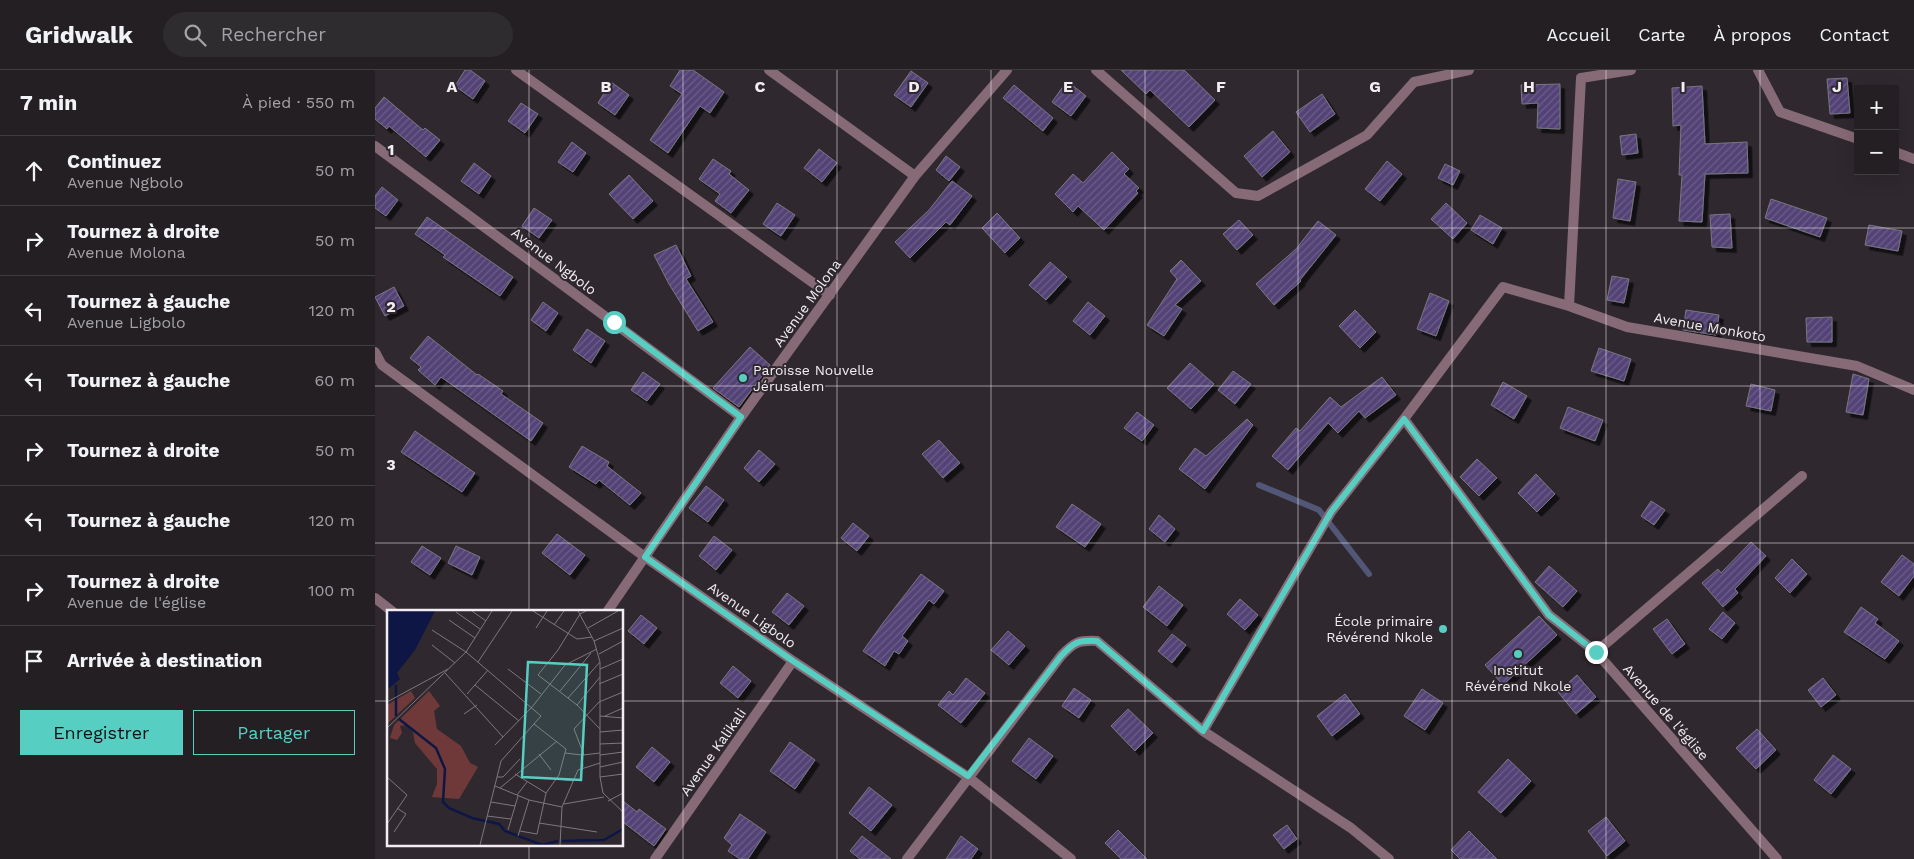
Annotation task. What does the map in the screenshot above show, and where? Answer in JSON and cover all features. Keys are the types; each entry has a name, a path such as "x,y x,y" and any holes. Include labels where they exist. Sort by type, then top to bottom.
{"street":[{"path":"517,70 831,295"},
{"path":"769,70 915,176"},
{"name":"Avenue Molona","path":"608,610 741,417 831,295 915,176 1007,70"},
{"path":"1096,70 1235,192 1258,196 1367,135 1414,82 1469,70"},
{"path":"1569,306 1581,74 1631,70"},
{"path":"1758,70 1780,112 1854,138"},
{"name":"Avenue Ngbolo","path":"375,146 741,417"},
{"path":"1899,153 1914,159"},
{"name":"Avenue Monkoto","path":"1404,419 1503,287 1569,306 1627,327 1857,366 1914,390"},
{"name":"Avenue Ligbolo","path":"375,352 382,365 645,557 793,661 968,776 1071,859"},
{"path":"1914,384 1914,390"},
{"path":"1203,731 1331,512 1404,419"},
{"name":"Avenue de l'église","path":"1404,419 1549,615 1596,652 1777,859"},
{"path":"1596,652 1802,476"},
{"path":"375,598 390,610"},
{"path":"907,859 968,776 1061,656 1072,644 1084,640 1097,641 1203,731 1351,828 1389,859"},
{"name":"Avenue Kalikali","path":"655,859 793,661"}],"building":[{"path":"465,70 470,70 485,81 473,99 455,86"},
{"path":"680,70 693,70 724,92 710,113 700,106 668,153 650,140 682,94 670,86"},
{"path":"1121,70 1184,70 1215,100 1189,127 1150,90 1146,94"},
{"path":"911,71 928,83 911,107 894,95"},
{"path":"1847,78 1850,113 1830,114 1827,79"},
{"path":"1067,81 1086,96 1071,116 1052,102"},
{"path":"611,82 629,95 615,115 598,103"},
{"path":"1560,84 1560,129 1537,128 1538,103 1522,104 1521,85"},
{"path":"1014,85 1053,118 1043,131 1003,98"},
{"path":"1702,86 1705,144 1747,142 1748,173 1705,174 1702,222 1679,221 1682,175 1679,175 1681,125 1673,126 1672,88"},
{"path":"1322,94 1335,114 1310,132 1296,112"},
{"path":"384,97 423,130 425,128 440,140 426,157 389,126 387,129 375,119 375,108"},
{"path":"521,103 538,114 525,133 508,121"},
{"path":"1273,131 1290,152 1262,177 1244,156"},
{"path":"1636,134 1638,153 1622,155 1620,136"},
{"path":"572,142 586,153 573,172 558,162"},
{"path":"819,149 837,163 822,182 804,168"},
{"path":"1112,152 1129,169 1124,174 1139,188 1136,191 1138,193 1104,230 1078,206 1073,212 1055,194 1073,174 1083,183"},
{"path":"946,156 960,167 949,181 936,170"},
{"path":"713,159 731,171 729,174 749,190 731,213 715,201 720,194 699,179"},
{"path":"1387,161 1402,174 1380,201 1365,189"},
{"path":"474,163 491,176 479,194 461,181"},
{"path":"1445,164 1460,171 1453,185 1438,178"},
{"path":"629,175 653,201 633,219 609,194"},
{"path":"1618,179 1636,182 1630,221 1613,218"},
{"path":"952,181 972,196 950,225 946,222 910,258 895,242 929,210"},
{"path":"382,187 398,200 386,216 375,208 375,196"},
{"path":"1771,199 1827,218 1820,237 1765,218"},
{"path":"777,203 795,215 781,236 763,224"},
{"path":"1446,203 1467,223 1453,239 1431,219"},
{"path":"534,208 552,220 539,238 522,226"},
{"path":"997,213 1020,238 1005,253 982,228"},
{"path":"1730,214 1732,248 1712,247 1710,215"},
{"path":"1480,215 1502,228 1493,244 1471,230"},
{"path":"427,217 513,277 500,296 443,257 445,255 415,234"},
{"path":"1239,220 1253,235 1237,250 1223,234"},
{"path":"1318,221 1336,235 1301,281 1274,305 1256,284 1296,249"},
{"path":"1869,225 1902,231 1898,251 1865,245"},
{"path":"676,245 691,276 686,279 713,322 698,331 669,284 654,255"},
{"path":"1181,260 1201,281 1175,305 1182,309 1164,336 1147,325 1177,279 1170,271"},
{"path":"1050,262 1067,277 1046,300 1029,285"},
{"path":"1612,276 1629,279 1624,303 1607,300"},
{"path":"394,287 404,306 385,316 375,297"},
{"path":"1430,293 1449,301 1436,336 1417,329"},
{"path":"543,302 558,313 546,331 531,320"},
{"path":"1088,302 1105,316 1090,335 1073,321"},
{"path":"1355,310 1376,332 1360,348 1339,326"},
{"path":"1686,310 1719,315 1716,335 1683,330"},
{"path":"1832,317 1832,342 1807,342 1806,318"},
{"path":"587,329 605,341 591,363 573,350"},
{"path":"428,336 477,375 503,391 501,394 543,423 531,441 441,377 435,385 418,370 421,367 410,358"},
{"name":"Paroisse Nouvelle Jérusalem","path":"750,347 770,365 739,407 713,388"},
{"path":"1599,348 1631,359 1624,381 1591,371"},
{"path":"1190,363 1214,384 1191,409 1167,388"},
{"path":"1233,371 1251,384 1235,404 1218,390"},
{"path":"643,372 660,384 647,401 631,390"},
{"path":"1853,374 1869,379 1863,415 1846,412"},
{"path":"1382,377 1396,395 1365,418 1359,411 1338,433 1328,423 1288,470 1272,456 1296,428 1300,431 1330,397 1341,407"},
{"path":"1503,382 1527,396 1514,419 1491,405"},
{"path":"1751,384 1775,390 1771,411 1746,406"},
{"path":"1568,407 1603,420 1595,441 1560,428"},
{"path":"1137,412 1154,425 1142,441 1124,428"},
{"path":"1247,419 1253,425 1205,489 1179,469 1195,448 1206,456"},
{"path":"415,431 475,473 462,492 401,452"},
{"path":"939,440 960,463 943,478 922,454"},
{"path":"582,446 609,462 607,466 641,493 630,505 599,480 596,484 569,467"},
{"path":"759,450 775,464 759,482 744,468"},
{"path":"1477,459 1497,478 1479,496 1460,477"},
{"path":"1536,474 1555,494 1537,512 1518,493"},
{"path":"706,486 724,500 708,522 689,508"},
{"path":"1651,501 1665,510 1654,525 1641,516"},
{"path":"1072,504 1101,524 1085,547 1056,527"},
{"path":"1159,515 1175,529 1165,542 1149,529"},
{"path":"853,523 869,536 857,551 841,538"},
{"path":"557,534 585,555 570,575 542,553"},
{"path":"714,536 732,550 716,570 699,556"},
{"path":"1751,542 1766,556 1735,589 1738,593 1723,607 1702,583 1718,569 1721,573"},
{"path":"422,546 441,558 430,575 411,562"},
{"path":"456,546 480,557 472,575 448,563"},
{"path":"1902,555 1914,564 1914,576 1899,596 1881,582"},
{"path":"1792,559 1807,574 1790,593 1775,578"},
{"path":"1549,566 1577,591 1563,607 1535,582"},
{"path":"921,574 944,591 934,604 929,600 902,636 908,641 899,654 894,651 885,666 863,651"},
{"path":"1159,586 1183,605 1167,626 1143,607"},
{"path":"787,593 804,606 789,625 772,612"},
{"path":"1240,599 1258,615 1245,630 1227,614"},
{"path":"1861,607 1878,619 1875,623 1899,641 1885,659 1844,632"},
{"path":"1723,612 1735,623 1722,639 1709,629"},
{"path":"641,615 657,628 644,644 628,631"},
{"path":"1539,616 1557,635 1503,685 1485,665"},
{"path":"1667,619 1685,644 1672,654 1653,629"},
{"path":"1008,631 1025,646 1009,665 991,650"},
{"path":"1172,634 1186,645 1172,663 1158,651"},
{"path":"733,666 751,681 738,698 720,683"},
{"path":"1577,675 1596,697 1576,714 1558,692"},
{"path":"966,678 985,693 961,723 938,705 949,691 953,695"},
{"path":"1823,678 1836,695 1821,707 1808,690"},
{"path":"1074,688 1091,700 1079,718 1062,706"},
{"path":"1422,689 1443,703 1425,730 1404,716"},
{"path":"1345,694 1360,714 1332,736 1317,716"},
{"path":"1128,709 1153,733 1135,751 1111,726"},
{"path":"1757,729 1776,750 1756,769 1736,748"},
{"path":"1029,738 1053,756 1036,779 1012,761"},
{"path":"790,742 815,760 795,789 770,771"},
{"path":"652,747 670,762 654,782 636,767"},
{"path":"1833,755 1851,769 1831,794 1814,780"},
{"path":"1508,759 1531,781 1501,813 1478,792"},
{"path":"869,787 892,805 871,831 849,813"},
{"path":"624,802 637,812 639,809 666,829 654,846 624,823"},
{"path":"740,814 766,832 748,859 740,859 728,851 732,845 724,838"},
{"path":"1606,817 1625,841 1607,856 1588,831"},
{"path":"1287,825 1297,839 1284,849 1273,835"},
{"path":"1118,830 1147,859 1121,859 1105,843"},
{"path":"1469,831 1497,859 1460,859 1451,850"},
{"path":"862,836 891,859 860,859 850,851"},
{"path":"961,836 978,849 971,859 946,859"}],"waterway":[{"path":"1259,485 1319,510 1369,574"}],"place":[{"name":"Paroisse Nouvelle Jérusalem","path":"743,378"},
{"name":"École primaire Révérend Nkole","path":"1443,629"},
{"name":"Institut Révérend Nkole","path":"1518,654"}],"route":[{"path":"614,322 741,417 645,557 793,661 968,776 1061,656 1072,644 1084,640 1097,641 1203,731 1331,512 1404,419 1549,615 1596,652"}]}
